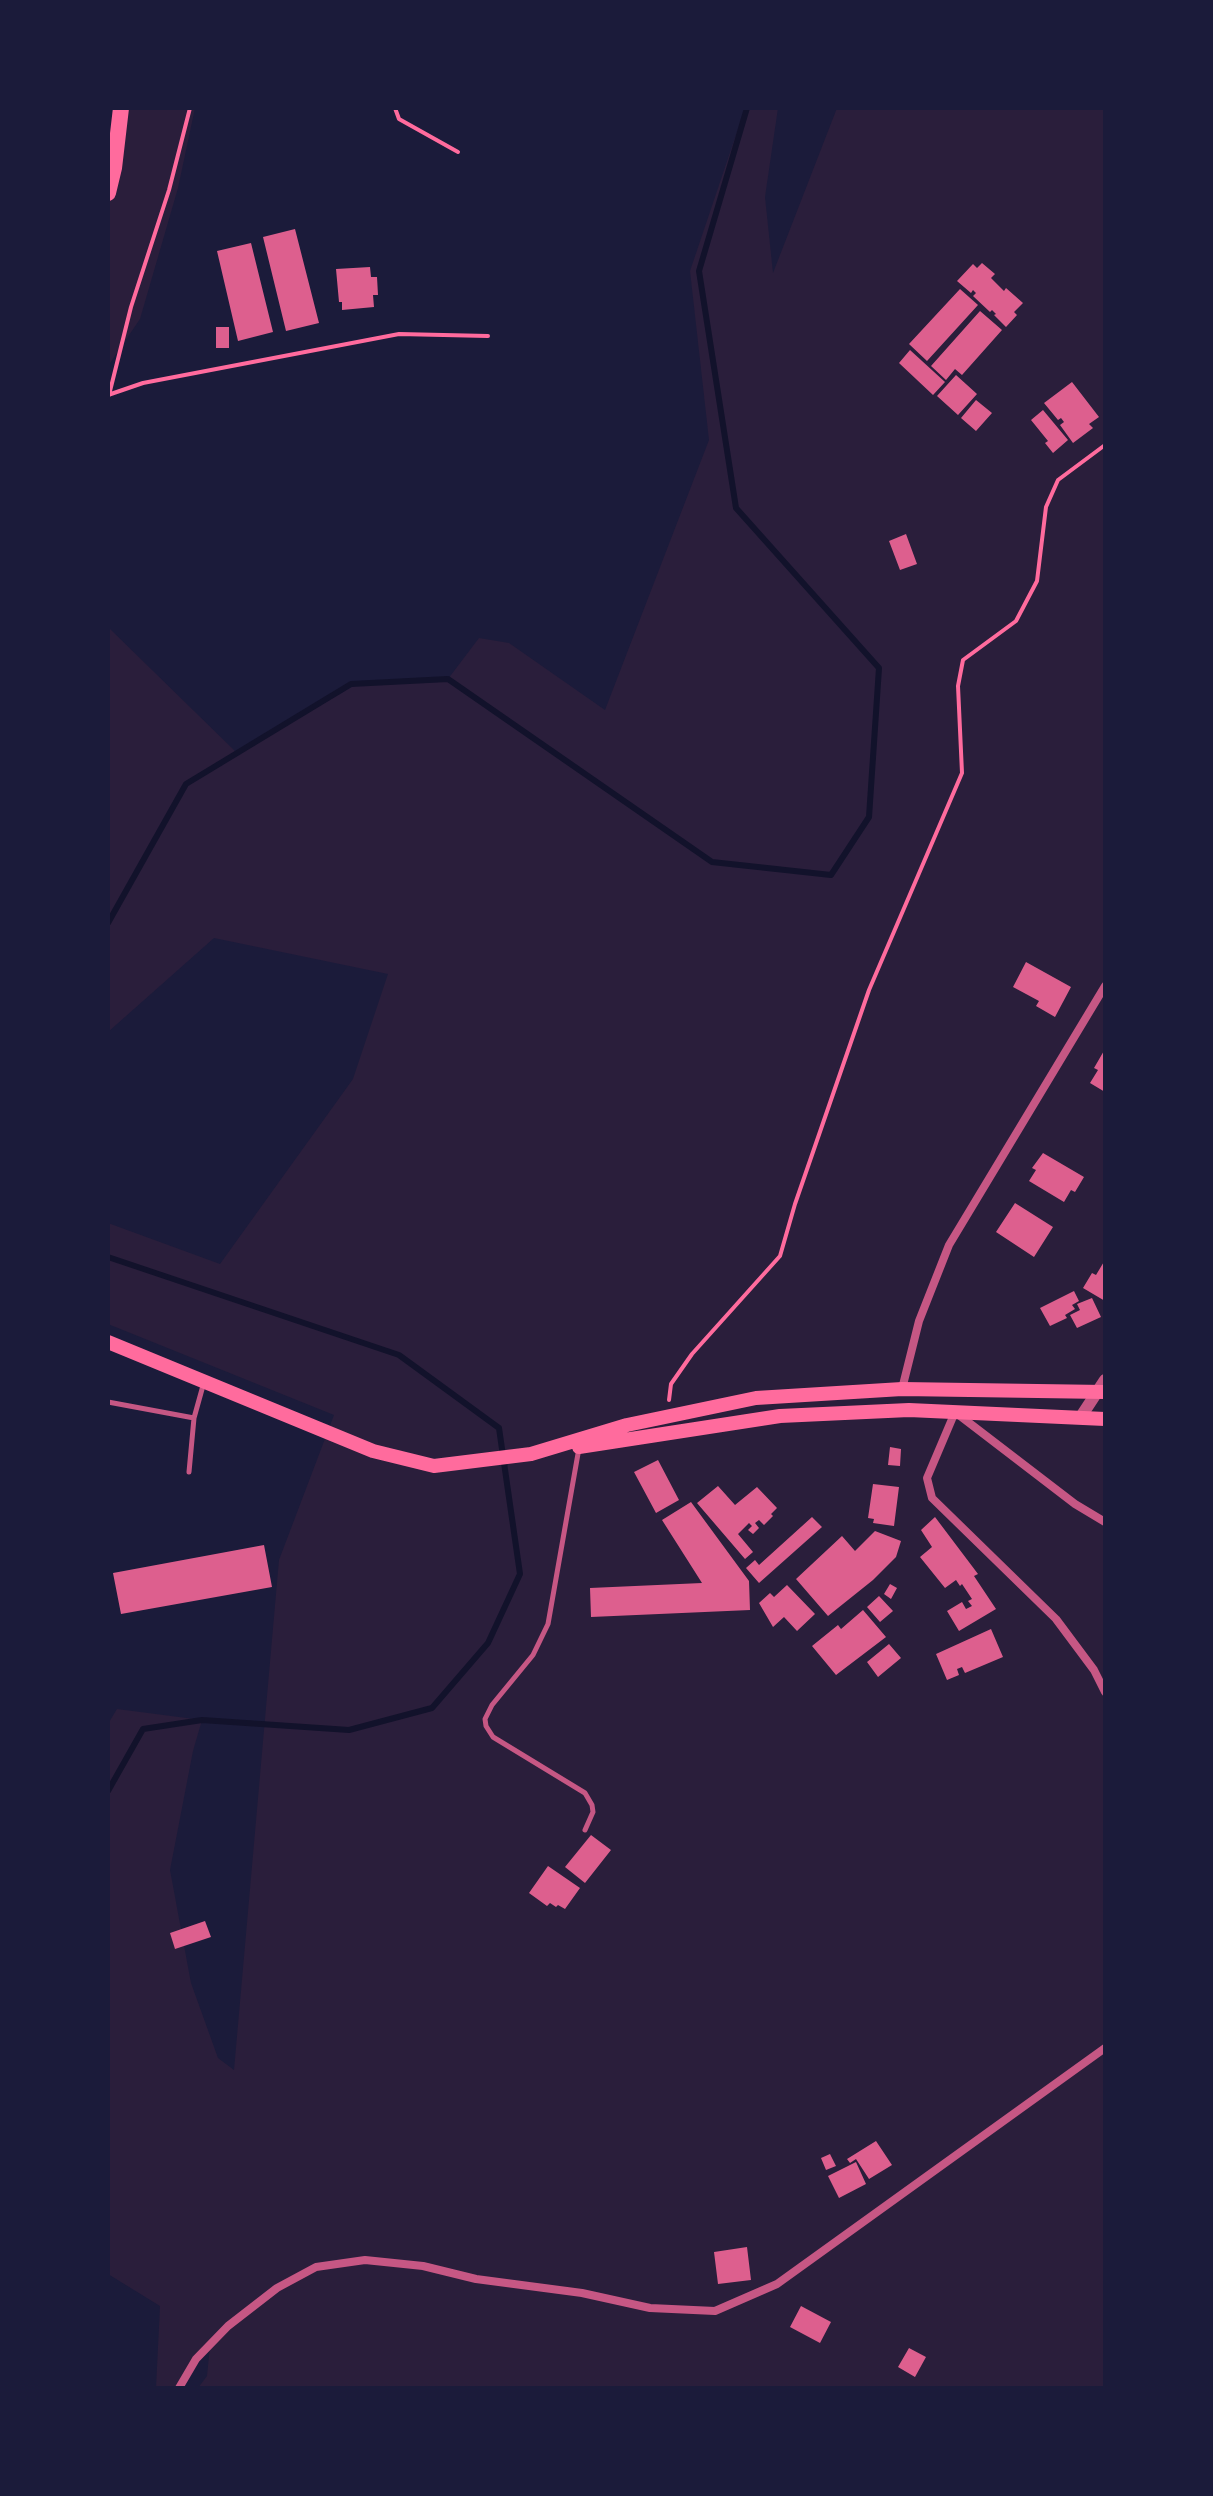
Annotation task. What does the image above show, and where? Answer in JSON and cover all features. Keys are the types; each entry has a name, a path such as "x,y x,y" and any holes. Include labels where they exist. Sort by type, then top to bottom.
{"main road":[{"path":"108,193 121,108"},
{"path":"108,1342 373,1451 434,1466 780,1416 909,1410 1105,1419"},
{"path":"531,1454 627,1425 756,1398 902,1389 1102,1388"}],"street":[{"path":"902,1389 919,1321 949,1245 1105,986"},
{"path":"1080,1418 1102,1388"},
{"path":"1105,1522 1075,1504 955,1412 927,1478 932,1498 1056,1619 1094,1670 1105,1692"},
{"path":"179,2388 196,2359 228,2326 277,2288 316,2267 328,2265 365,2260 423,2266 476,2279 582,2293 650,2308 715,2311 777,2284 1105,2048"}],"lane":[{"path":"189,1472 194,1418 205,1382"},
{"path":"108,1402 194,1418"},
{"path":"580,1447 548,1624 533,1655 492,1705 485,1719 493,1737 585,1793 593,1812 585,1830"}],"path":[{"path":"109,395 131,307 169,190 190,108"},
{"path":"395,108 399,119 458,152"},
{"path":"109,395 143,383 399,334 488,336"},
{"path":"668,1416 671,1384 732,1307 780,1256 869,990 962,773 958,686 963,660 1016,621 1037,581 1046,507 1058,480 1105,445"}],"shaded area":[{"path":"121,108 195,108 178,188 140,319 108,366 108,193"},
{"path":"745,108 778,108 765,197 773,273 837,108 1105,108 1105,2388 198,2388 207,2376 210,2346 179,2388 156,2388 160,2306 108,2274 108,1724 117,1709 202,1720 170,1870 191,1983 218,2058 234,2070 279,1560 334,1415 108,1324 108,1223 220,1264 353,1079 388,974 214,938 108,1032 108,629 237,753 357,684 448,679 479,638 509,643 605,710 709,440 690,271"}],"building":[{"path":"295,229 319,323 286,331 263,237"},
{"path":"251,243 273,332 238,341 217,251"},
{"path":"982,263 995,274 991,278 1004,291 1006,288 1023,303 1006,327 992,310 990,312 973,296 976,293 973,290 971,293 957,281 973,264 977,268"},
{"path":"370,267 371,277 377,277 378,295 373,295 374,307 342,310 336,269"},
{"path":"960,289 978,305 927,361 909,344"},
{"path":"980,311 1002,330 962,375 955,369 946,380 931,366"},
{"path":"216,327 229,327 229,348 216,348"},
{"path":"910,350 945,382 933,395 899,363"},
{"path":"956,375 977,394 958,415 937,396"},
{"path":"1072,382 1099,417 1089,424 1093,428 1073,443 1060,425 1064,422 1061,418 1058,420 1044,403"},
{"path":"976,400 992,413 976,431 961,418"},
{"path":"1043,410 1068,440 1053,453 1045,443 1048,441 1031,420"},
{"path":"906,534 917,564 900,570 889,541"},
{"path":"1026,962 1071,987 1055,1017 1036,1006 1039,1001 1013,987"},
{"path":"1105,1049 1105,1092 1090,1083"},
{"path":"1043,1153 1084,1177 1064,1202 1029,1181 1036,1170 1032,1168"},
{"path":"1015,1203 1053,1227 1034,1257 996,1232"},
{"path":"1105,1260 1105,1301 1083,1288"},
{"path":"1074,1291 1079,1301 1072,1305 1075,1309 1065,1315 1067,1318 1050,1326 1040,1308"},
{"path":"1092,1298 1101,1317 1077,1328 1070,1315 1080,1310 1077,1304"},
{"path":"890,1447 901,1449 900,1466 888,1465"},
{"path":"658,1460 679,1500 656,1513 634,1472"},
{"path":"873,1484 899,1487 894,1526 873,1523 874,1519 868,1518"},
{"path":"718,1486 735,1505 757,1487 777,1508 764,1525 759,1520 755,1523 759,1528 753,1534 748,1530 752,1526 749,1523 738,1534 753,1552 745,1559 697,1503"},
{"path":"691,1502 749,1581 750,1610 591,1617 590,1588 702,1583 662,1520"},
{"path":"812,1517 822,1527 759,1583 746,1568 755,1560 759,1565"},
{"path":"935,1517 978,1574 974,1576 996,1609 959,1631 947,1611 962,1602 966,1609 972,1606 968,1601 972,1599 956,1580 945,1588 920,1557 932,1547 921,1530"},
{"path":"875,1531 901,1541 896,1557 828,1616 796,1579 842,1536 855,1551"},
{"path":"264,1545 272,1587 121,1614 113,1573"},
{"path":"890,1584 897,1588 891,1599 884,1594"},
{"path":"787,1585 815,1614 797,1631 784,1617 773,1627 759,1603 770,1593 774,1597"},
{"path":"879,1596 893,1611 880,1622 867,1607"},
{"path":"863,1610 886,1637 836,1675 812,1646 838,1625 841,1629"},
{"path":"991,1629 1003,1657 965,1673 962,1667 957,1669 959,1675 947,1680 936,1654"},
{"path":"889,1644 901,1658 878,1677 867,1662"},
{"path":"591,1835 611,1850 585,1883 565,1867"},
{"path":"548,1866 580,1888 565,1909 550,1903 547,1906 529,1893"},
{"path":"205,1921 211,1937 175,1949 170,1933"},
{"path":"876,2141 892,2165 869,2179 856,2159 850,2163 847,2159"},
{"path":"830,2154 836,2166 826,2170 821,2158"},
{"path":"856,2162 866,2184 839,2198 828,2176"},
{"path":"747,2247 751,2280 718,2284 714,2252"},
{"path":"801,2306 831,2322 820,2343 790,2327"},
{"path":"909,2348 926,2357 915,2377 898,2367"}],"waterway":[{"path":"108,923 186,784 351,684 448,679 712,862 831,875 869,817 879,668 736,508 699,271 747,108"},
{"path":"108,1257 399,1355 499,1428 520,1574 488,1643 432,1708 349,1730 202,1720 143,1729 108,1791"}]}
